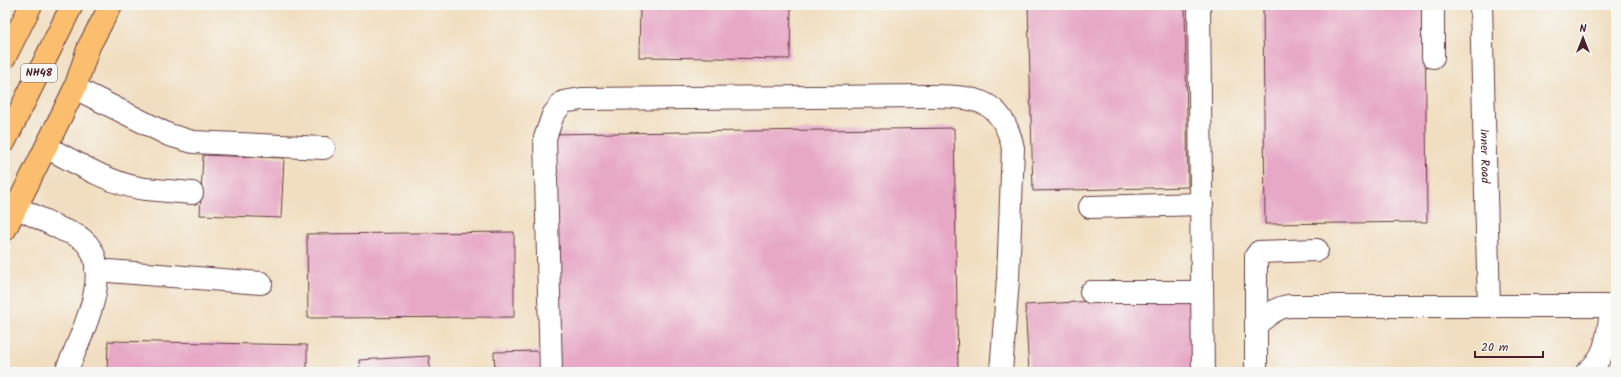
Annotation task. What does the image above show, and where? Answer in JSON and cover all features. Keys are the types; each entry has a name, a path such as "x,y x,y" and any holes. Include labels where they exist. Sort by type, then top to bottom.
{"main road":[{"name":"NH48","path":"5,57 31,5"},
{"name":"NH48","path":"5,142 72,5"},
{"path":"5,230 75,88 89,46 111,5"}],"lane":[{"path":"1200,5 1203,372"},
{"path":"1433,5 1433,57"},
{"name":"Inner Road","path":"1481,5 1489,306"},
{"path":"75,88 156,130 193,142 324,148"},
{"path":"551,372 545,138 553,115 563,102 581,99 961,96 977,99 990,105 1004,120 1013,148 1008,279 1001,372"},
{"path":"46,147 98,173 129,186 192,193"},
{"path":"1090,207 1202,204"},
{"path":"16,207 81,238 92,248 96,260 96,284 91,309 66,372"},
{"path":"1256,372 1256,256 1259,252 1317,250"},
{"path":"96,270 261,283"},
{"path":"1091,292 1202,292"},
{"path":"1256,325 1282,307 1614,306 1604,352 1597,364 1587,372"}],"building":[{"path":"640,5 791,5 790,59 639,57"},
{"path":"1028,5 1185,5 1188,187 1033,191"},
{"path":"1263,5 1425,5 1427,222 1265,224"},
{"path":"954,128 958,372 552,372 549,134"},
{"path":"203,155 284,158 281,218 200,215"},
{"path":"514,232 514,317 308,318 307,234"},
{"path":"1196,295 1200,372 1029,372 1025,305"},
{"path":"108,341 307,345 307,372 107,372"},
{"path":"540,351 541,372 495,372 494,352"},
{"path":"429,356 430,372 360,372 359,360"}]}
